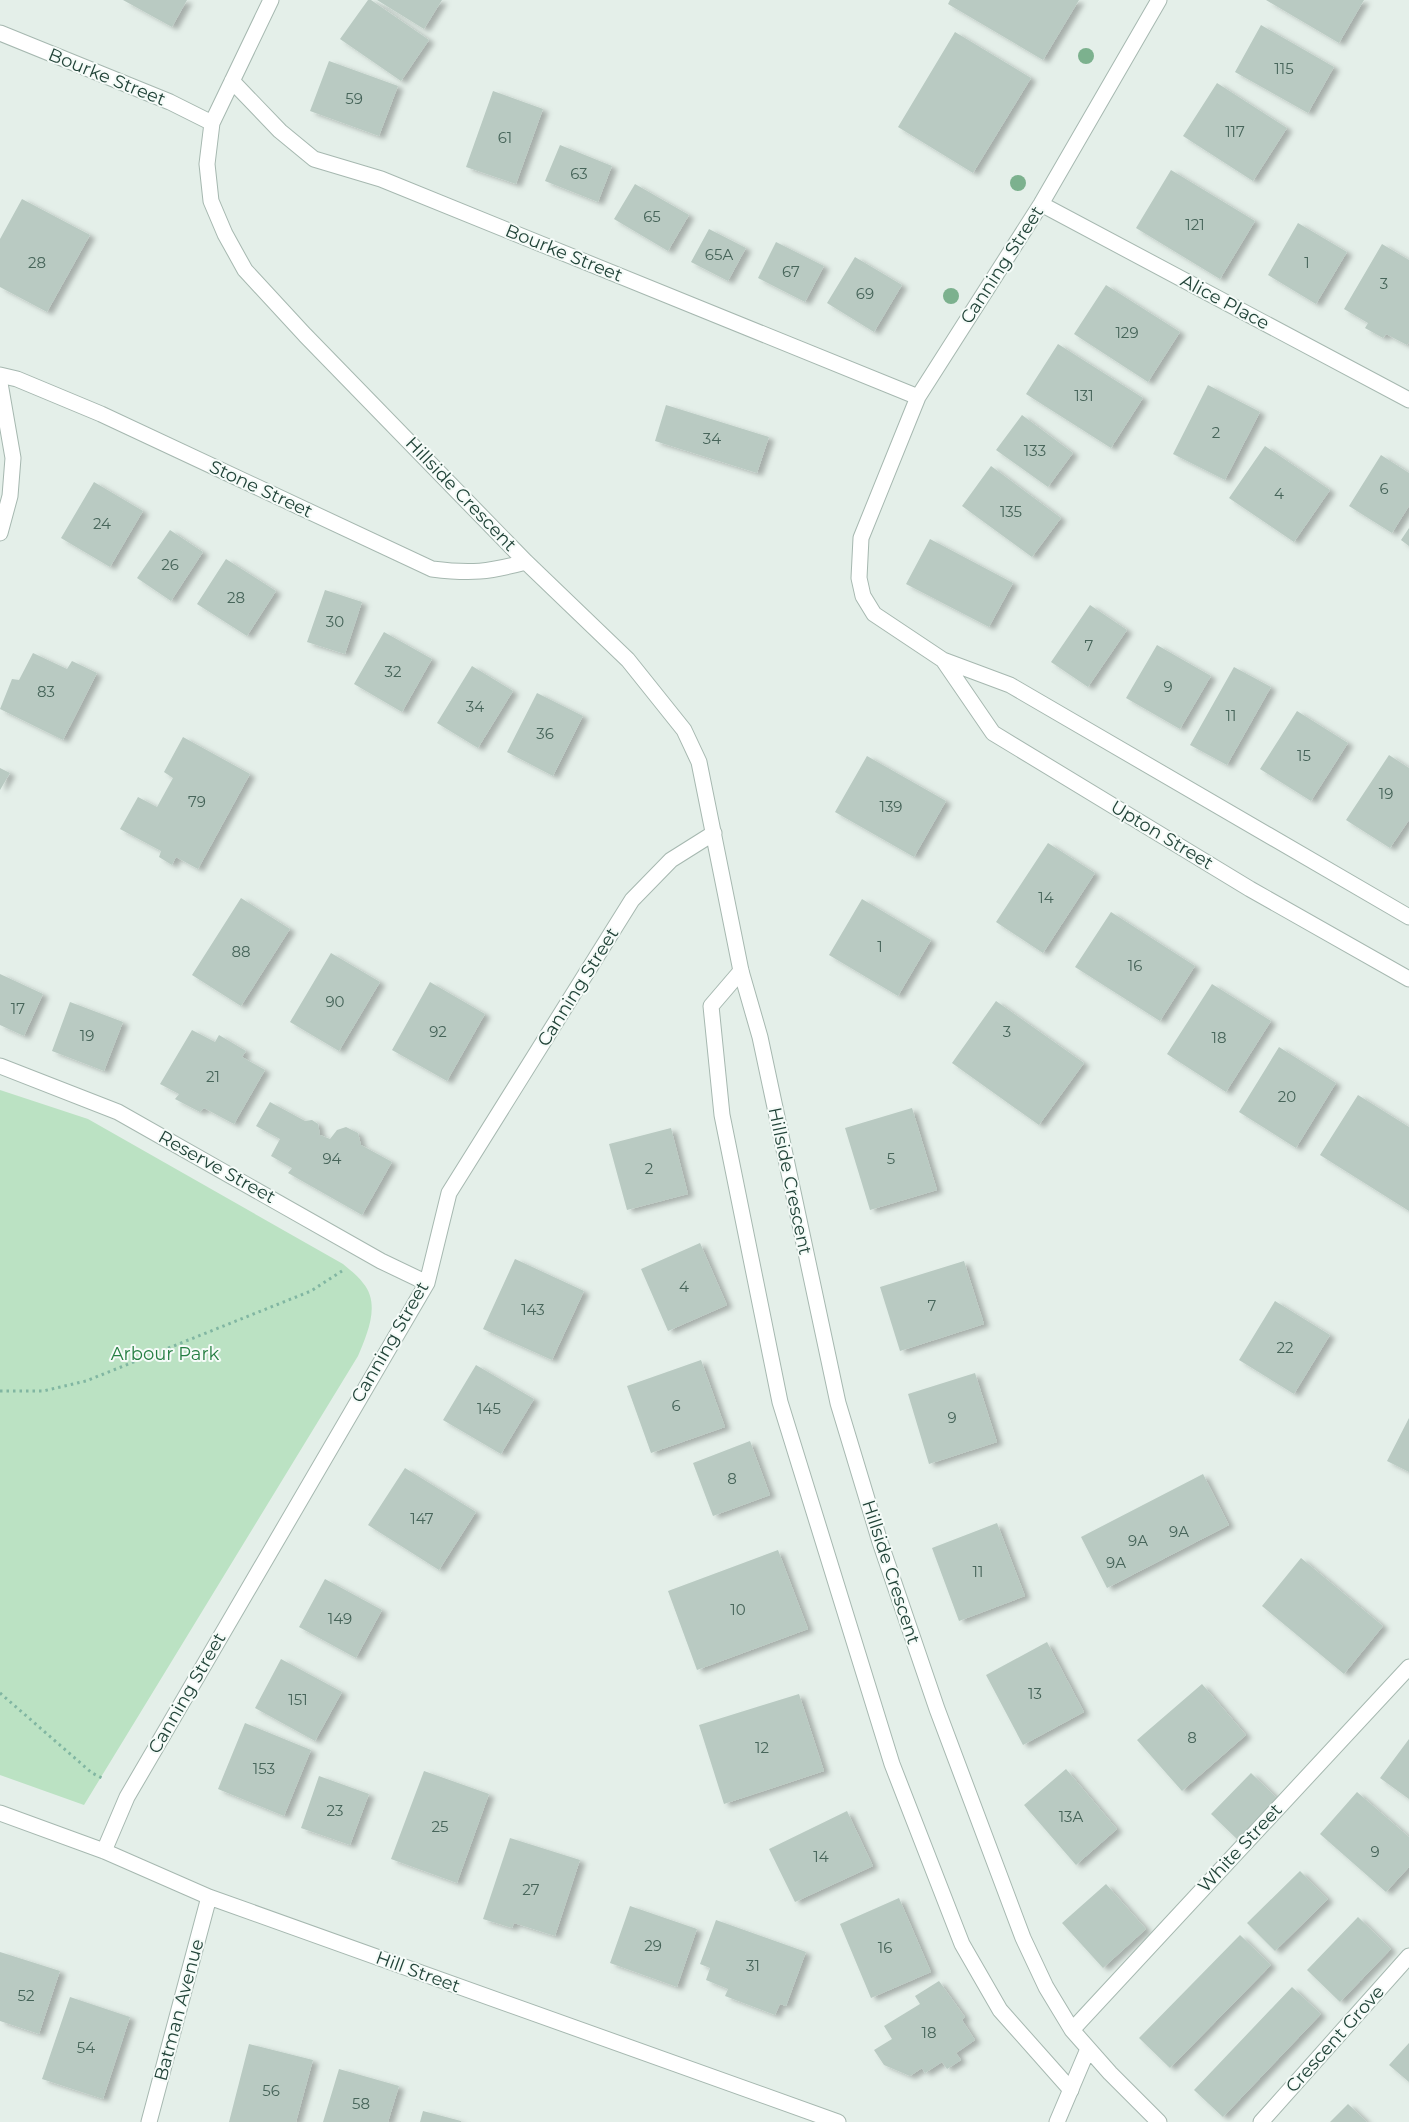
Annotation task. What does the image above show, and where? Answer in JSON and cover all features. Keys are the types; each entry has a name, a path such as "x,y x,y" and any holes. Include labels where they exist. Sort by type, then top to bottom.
{"street":[{"name":"Hillside Crescent","path":"271,0 212,123 207,164 212,201 225,234 245,270 305,335 526,562 628,660 684,730 699,762 742,971 760,1037 838,1403 880,1542 937,1709 1022,1938 1046,1987 1072,2030 1159,2122"},
{"name":"Canning Street","path":"861,538 918,397 1041,204 1159,0"},
{"name":"Bourke Street","path":"0,33 170,102 212,123"},
{"name":"Bourke Street","path":"232,81 280,131 314,159 382,179 918,397"},
{"name":"Alice Place","path":"1041,204 1409,400"},
{"name":"Stone Street","path":"0,375 17,379 101,414 432,569 461,573 490,572 526,562"},
{"path":"0,533 10,496 13,458 1,393"},
{"name":"Upton Street","path":"861,538 859,578 863,596 874,614 943,660 1010,685 1409,917"},
{"name":"Upton Street","path":"943,660 993,734 1250,889 1409,979"},
{"name":"Canning Street","path":"104,1851 127,1797 426,1282 449,1193 632,900 671,860 714,833"},
{"path":"742,971 711,1006 722,1115 780,1402 892,1764 962,1944 1000,2010 1071,2090"},
{"name":"Reserve Street","path":"0,1066 118,1112 381,1260 426,1282"},
{"name":"White Street","path":"1072,2030 1409,1667"},
{"name":"Hill Street","path":"0,1813 104,1851 209,1897 838,2122"},
{"name":"Batman Avenue","path":"148,2122 209,1897"},
{"name":"Crescent Grove","path":"1261,2122 1409,1956"},
{"path":"1058,2122 1088,2049"}],"path":[{"path":"0,1392 43,1391 86,1381 311,1291 344,1270"},
{"path":"0,1693 92,1773 102,1778"}],"green space":[{"name":"Arbour Park","path":"0,1090 88,1119 343,1264 363,1283 371,1300 371,1319 358,1356 84,1805 0,1775"}],"building":[{"path":"123,0 187,0 172,27"},
{"path":"368,0 371,0 429,40 401,81 340,39"},
{"path":"377,0 442,0 424,29"},
{"path":"950,0 1079,0 1043,60 948,4"},
{"path":"1266,0 1364,0 1339,43"},
{"path":"1261,25 1334,67 1308,113 1235,72"},
{"path":"955,32 1031,78 973,173 898,127"},
{"path":"329,61 398,86 379,136 310,111"},
{"path":"1217,83 1287,128 1253,181 1183,136"},
{"path":"493,91 543,109 516,184 466,167"},
{"path":"560,145 612,166 598,202 545,181"},
{"path":"1171,170 1255,221 1220,279 1136,228"},
{"path":"635,184 689,215 668,251 614,219"},
{"path":"22,199 90,235 47,312 0,287 0,239"},
{"path":"1298,223 1347,252 1316,304 1268,275"},
{"path":"709,229 746,248 728,281 691,262"},
{"path":"776,242 824,266 805,302 758,278"},
{"path":"1382,244 1409,260 1409,342 1407,345 1386,334 1383,338 1365,328 1368,323 1344,309"},
{"path":"855,257 902,285 874,332 827,303"},
{"path":"1106,285 1180,332 1148,382 1074,334"},
{"path":"1058,344 1143,398 1111,448 1026,394"},
{"path":"1208,385 1260,412 1225,480 1173,454"},
{"path":"666,405 769,437 757,473 655,441"},
{"path":"1022,415 1073,453 1048,487 996,450"},
{"path":"1265,446 1330,490 1294,542 1229,498"},
{"path":"1381,455 1409,473 1409,506 1392,533 1349,506"},
{"path":"991,466 1061,518 1032,557 962,506"},
{"path":"94,482 143,511 110,567 61,538"},
{"path":"1409,528 1409,546 1401,540"},
{"path":"170,530 203,552 171,601 137,578"},
{"path":"930,539 1013,583 989,627 906,584"},
{"path":"226,559 276,591 247,636 197,604"},
{"path":"325,590 362,602 345,654 307,642"},
{"path":"1090,605 1127,630 1088,687 1051,662"},
{"path":"384,632 432,659 402,712 354,684"},
{"path":"1157,645 1211,676 1180,729 1126,698"},
{"path":"33,653 67,669 72,661 97,673 63,740 0,709 12,679 19,680"},
{"path":"472,666 513,691 478,748 437,723"},
{"path":"1234,667 1271,687 1227,765 1190,745"},
{"path":"537,693 583,716 553,776 507,752"},
{"path":"1297,711 1348,743 1311,801 1260,769"},
{"path":"183,737 250,774 198,869 176,857 172,865 159,857 161,851 120,829 138,797 157,807 173,778 164,772"},
{"path":"1389,755 1409,768 1409,820 1390,848 1346,820"},
{"path":"867,756 946,801 914,857 835,812"},
{"path":"0,768 10,773 0,790"},
{"path":"1048,843 1095,873 1043,953 996,922"},
{"path":"241,898 290,929 241,1006 192,975"},
{"path":"862,899 931,940 898,996 829,955"},
{"path":"1111,912 1195,966 1160,1021 1075,967"},
{"path":"331,953 380,982 339,1051 290,1022"},
{"path":"0,974 43,994 24,1036 0,1025"},
{"path":"430,982 485,1014 447,1081 392,1050"},
{"path":"1212,984 1271,1021 1226,1092 1167,1054"},
{"path":"996,1001 1084,1063 1039,1125 952,1063"},
{"path":"70,1002 123,1022 104,1071 52,1051"},
{"path":"192,1030 215,1042 219,1035 246,1051 242,1057 265,1070 234,1124 204,1108 200,1112 175,1099 179,1094 160,1084"},
{"path":"1279,1047 1336,1083 1296,1148 1239,1112"},
{"path":"1358,1095 1409,1127 1409,1211 1320,1155"},
{"path":"270,1102 305,1121 312,1120 318,1124 320,1135 330,1139 337,1130 346,1127 358,1133 361,1145 392,1162 362,1215 288,1173 292,1168 271,1156 280,1139 256,1126"},
{"path":"912,1108 937,1190 870,1210 845,1128"},
{"path":"671,1128 688,1194 627,1210 609,1144"},
{"path":"700,1243 727,1305 668,1331 641,1269"},
{"path":"515,1259 584,1291 552,1360 483,1329"},
{"path":"964,1261 984,1324 900,1351 880,1287"},
{"path":"1275,1301 1330,1335 1294,1394 1239,1360"},
{"path":"701,1360 725,1427 651,1453 627,1386"},
{"path":"476,1365 534,1399 501,1454 443,1420"},
{"path":"975,1373 997,1442 929,1464 908,1394"},
{"path":"1409,1418 1409,1472 1387,1461"},
{"path":"750,1441 770,1495 713,1516 693,1463"},
{"path":"405,1468 476,1512 439,1570 368,1525"},
{"path":"1203,1474 1229,1525 1107,1588 1081,1537"},
{"path":"997,1523 1025,1596 959,1621 932,1548"},
{"path":"778,1550 808,1629 697,1670 668,1591"},
{"path":"1301,1558 1383,1626 1344,1674 1262,1606"},
{"path":"325,1579 382,1610 356,1658 299,1627"},
{"path":"1047,1642 1084,1712 1023,1745 986,1675"},
{"path":"281,1659 342,1692 315,1741 255,1708"},
{"path":"1202,1684 1246,1735 1182,1791 1137,1740"},
{"path":"799,1694 824,1771 724,1804 699,1725"},
{"path":"245,1723 311,1750 284,1816 218,1789"},
{"path":"1409,1739 1409,1799 1380,1778"},
{"path":"1066,1769 1117,1829 1076,1865 1024,1805"},
{"path":"424,1771 489,1794 457,1883 391,1859"},
{"path":"1251,1773 1279,1800 1239,1841 1211,1814"},
{"path":"319,1776 369,1794 350,1845 301,1828"},
{"path":"1357,1792 1409,1837 1409,1867 1386,1892 1320,1834"},
{"path":"847,1811 873,1866 795,1902 769,1849"},
{"path":"510,1838 580,1860 555,1936 514,1923 512,1928 483,1919"},
{"path":"1300,1871 1328,1899 1275,1951 1247,1923"},
{"path":"1106,1884 1146,1929 1103,1968 1062,1923"},
{"path":"899,1898 931,1972 871,1998 840,1924"},
{"path":"630,1906 697,1929 677,1987 610,1963"},
{"path":"1358,1917 1391,1949 1340,2002 1307,1970"},
{"path":"716,1920 806,1952 786,2006 780,2004 775,2015 725,1996 728,1989 706,1980 710,1968 700,1964"},
{"path":"1240,1935 1271,1965 1170,2068 1139,2038"},
{"path":"0,1952 60,1971 39,2034 0,2021"},
{"path":"939,1981 965,2017 962,2020 975,2040 956,2053 961,2060 947,2069 942,2062 925,2073 922,2068 910,2076 884,2065 874,2050 892,2039 884,2026 920,2004 915,1996"},
{"path":"1292,1987 1321,2014 1223,2117 1194,2090"},
{"path":"70,1997 130,2017 103,2099 42,2079"},
{"path":"1409,2043 1409,2082 1389,2065"},
{"path":"249,2044 313,2060 296,2122 229,2122"},
{"path":"339,2069 399,2086 388,2122 323,2122"},
{"path":"1348,2104 1367,2122 1330,2122"},
{"path":"423,2111 461,2121 461,2122 420,2122"}]}
